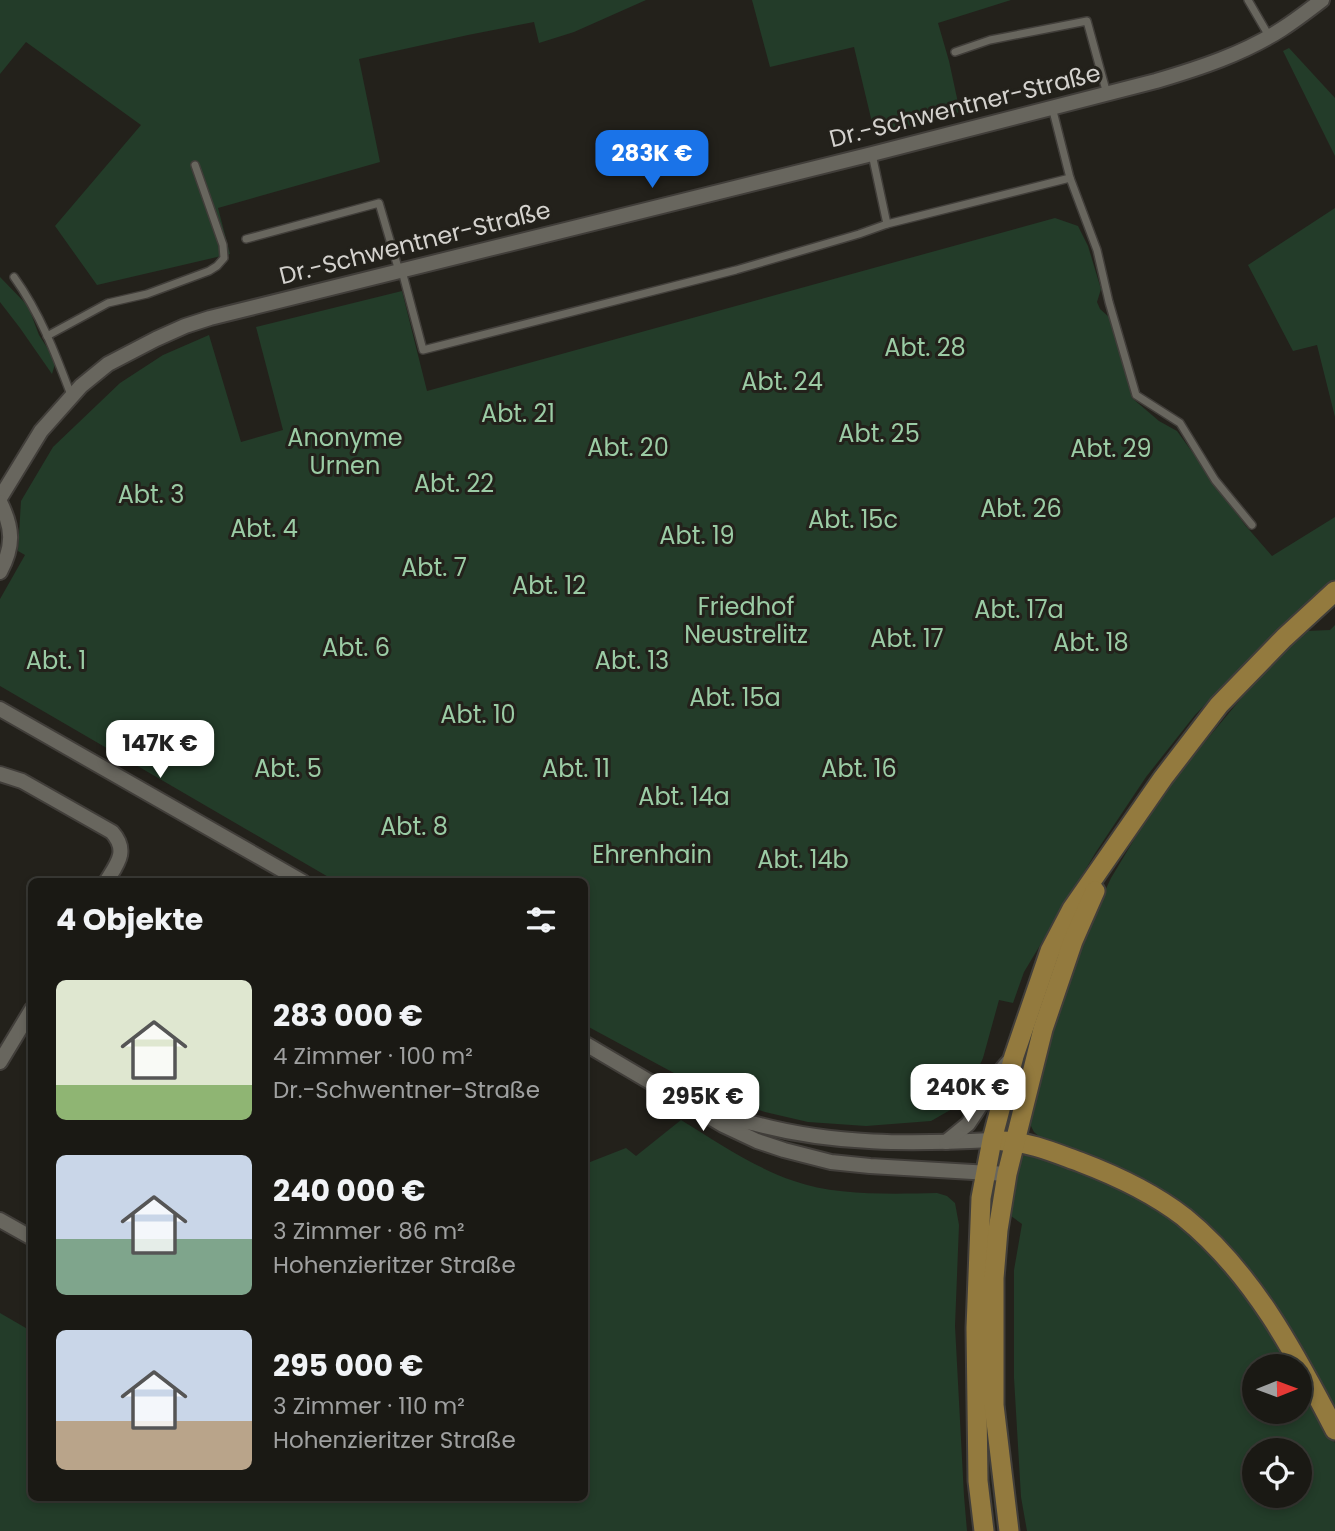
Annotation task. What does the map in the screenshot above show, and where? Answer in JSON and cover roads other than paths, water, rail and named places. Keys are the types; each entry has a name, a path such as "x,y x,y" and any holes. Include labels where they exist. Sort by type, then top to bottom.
{"main road":[{"path":"984,1531 978,1481 976,1328 980,1220 985,1172 1014,1056 1050,951 1072,909 1163,778 1219,705 1284,638 1335,591"},
{"path":"1009,1531 995,1405 994,1278 998,1230 1007,1174 1043,1029 1073,941 1111,855"},
{"path":"992,1140 1034,1145 1117,1177 1182,1216 1214,1244 1246,1280 1285,1339 1335,1430"},
{"path":"977,1385 1001,1531"}],"street":[{"name":"Dr.-Schwentner-Straße","path":"0,572 10,548 11,536 0,500 33,443 71,396 108,364 185,326 872,154 1196,69 1225,58 1282,29 1322,0"},
{"path":"0,709 296,878"},
{"path":"0,774 22,781 116,835 121,845 121,855 108,878"},
{"path":"0,1062 28,1016"},
{"path":"588,1045 719,1115 771,1128 823,1138 892,1143 992,1140"},
{"path":"946,1142 968,1124 996,1076 1014,1056"},
{"path":"642,1075 723,1125 784,1150 831,1162 1007,1174"},
{"path":"0,1220 28,1236"}],"lane":[{"path":"1248,0 1269,36"},
{"path":"954,52 990,40 1087,21 1107,94"},
{"path":"1052,107 1070,178 1097,250 1136,395 1180,423 1215,480 1252,525"},
{"path":"872,154 887,224"},
{"path":"47,336 108,303 147,294 197,276 217,266 224,258 223,245 195,165"},
{"path":"246,239 379,204 423,351 736,270 887,224 1070,178"},
{"path":"14,277 27,295 47,336 71,396"}],"park label":[{"name":"Abt. 28","path":"925,348"},
{"name":"Abt. 24","path":"782,382"},
{"name":"Abt. 21","path":"518,414"},
{"name":"Abt. 25","path":"879,434"},
{"name":"Abt. 20","path":"628,448"},
{"name":"Abt. 29","path":"1111,449"},
{"name":"Anonyme Urnen","path":"345,452"},
{"name":"Abt. 22","path":"454,484"},
{"name":"Abt. 3","path":"151,495"},
{"name":"Abt. 26","path":"1021,509"},
{"name":"Abt. 15c","path":"853,520"},
{"name":"Abt. 4","path":"264,529"},
{"name":"Abt. 19","path":"697,536"},
{"name":"Abt. 7","path":"434,568"},
{"name":"Abt. 12","path":"549,586"},
{"name":"Abt. 17a","path":"1019,610"},
{"name":"Friedhof Neustrelitz","path":"746,621"},
{"name":"Abt. 17","path":"907,639"},
{"name":"Abt. 18","path":"1091,643"},
{"name":"Abt. 6","path":"356,648"},
{"name":"Abt. 1","path":"56,661"},
{"name":"Abt. 13","path":"632,661"},
{"name":"Abt. 15a","path":"735,698"},
{"name":"Abt. 10","path":"478,715"},
{"name":"Abt. 5","path":"288,769"},
{"name":"Abt. 11","path":"576,769"},
{"name":"Abt. 16","path":"859,769"},
{"name":"Abt. 14a","path":"684,797"},
{"name":"Abt. 8","path":"414,827"},
{"name":"Ehrenhain","path":"652,855"},
{"name":"Abt. 14b","path":"803,860"}]}
